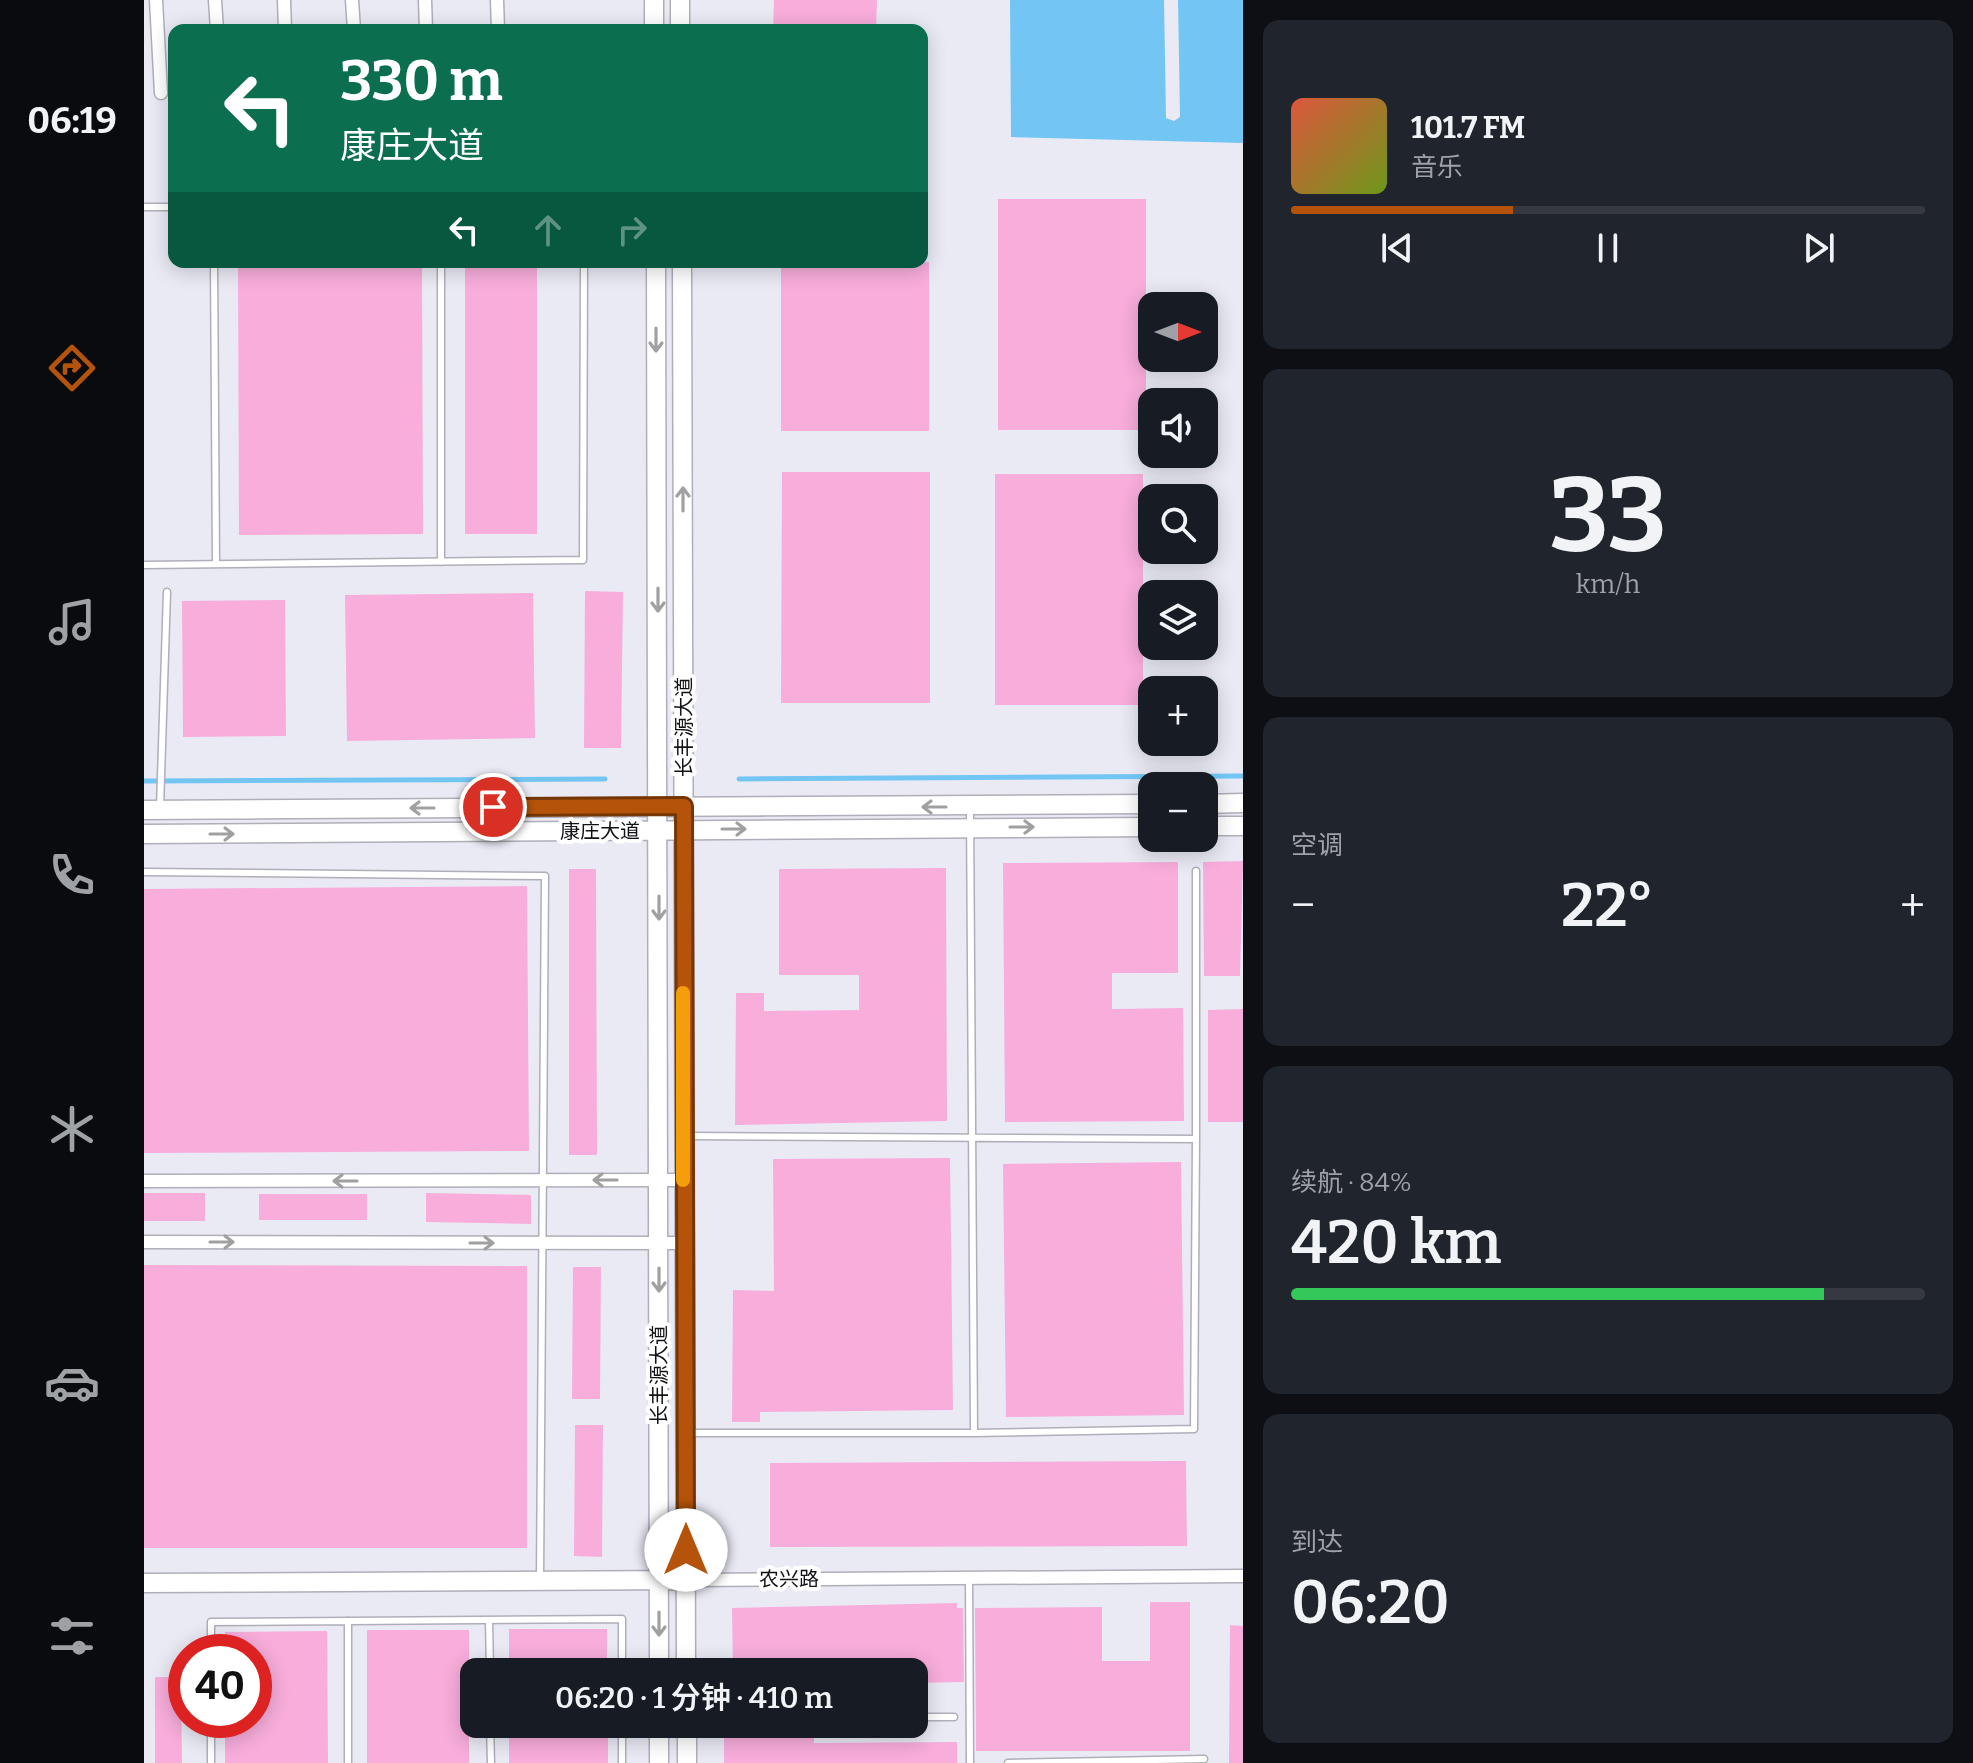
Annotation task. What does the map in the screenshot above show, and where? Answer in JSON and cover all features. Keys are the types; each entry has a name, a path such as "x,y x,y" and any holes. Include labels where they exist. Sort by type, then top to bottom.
{"main road":[{"path":"654,0 654,24"},
{"path":"680,0 680,24"},
{"name":"长丰源大道","path":"656,268 659,1658"},
{"name":"长丰源大道","path":"682,268 686,1658"},
{"path":"1218,804 1243,803"},
{"name":"康庄大道","path":"152,810 1138,804"},
{"path":"1218,826 1243,826"},
{"name":"康庄大道","path":"144,834 1138,827"},
{"name":"农兴路","path":"144,1583 686,1580"},
{"path":"659,1738 659,1763"},
{"path":"687,1738 687,1763"}],"street":[{"path":"156,0 161,93"},
{"path":"215,0 217,24"},
{"path":"284,0 285,24"},
{"path":"352,0 354,24"},
{"path":"425,0 426,24"},
{"path":"497,0 498,24"},
{"path":"144,1181 683,1180"},
{"path":"144,1242 684,1243"},
{"name":"农兴路","path":"686,1580 1243,1576"}],"lane":[{"path":"144,207 168,207"},
{"path":"214,268 216,564"},
{"path":"441,268 441,562"},
{"path":"144,565 583,560 584,268"},
{"path":"152,810 160,786 167,592"},
{"path":"970,807 974,1433"},
{"path":"685,1433 1194,1429 1196,871"},
{"path":"144,872 545,876 540,1581"},
{"path":"683,1136 1196,1139"},
{"path":"969,1578 970,1763"},
{"path":"211,1634 211,1622 622,1619 622,1658"},
{"path":"489,1620 490,1658"},
{"path":"348,1621 348,1763"},
{"path":"928,1717 954,1717"},
{"path":"211,1738 211,1763"},
{"path":"490,1738 491,1763"},
{"path":"622,1738 622,1763"},
{"path":"1008,1763 1204,1759"}],"water":[{"path":"1010,0 1164,0 1166,118 1174,121 1180,117 1178,0 1243,0 1243,143 1011,137"}],"building":[{"path":"774,0 877,0 876,24 773,24"},
{"path":"998,199 1146,199 1146,292 1138,292 1138,372 1146,372 1146,388 1138,388 1138,430 998,430"},
{"path":"929,262 929,431 781,431 781,268 928,268"},
{"path":"238,268 422,268 423,534 239,535"},
{"path":"465,268 537,268 537,534 465,534"},
{"path":"782,472 930,472 930,703 781,703"},
{"path":"995,474 1143,474 1143,484 1138,484 1138,564 1143,564 1143,580 1138,580 1138,660 1143,660 1143,676 1138,676 1138,705 995,705"},
{"path":"585,591 623,592 621,748 584,748"},
{"path":"533,593 535,738 347,741 345,595"},
{"path":"285,600 286,736 183,737 182,601"},
{"path":"1243,861 1240,976 1204,976 1203,862"},
{"path":"1178,862 1178,973 1112,973 1112,1009 1183,1008 1184,1121 1005,1122 1003,863"},
{"path":"946,868 947,1121 735,1125 736,993 764,993 764,1011 859,1010 859,975 779,975 779,869"},
{"path":"569,869 596,869 597,1155 569,1155"},
{"path":"527,886 529,1151 144,1153 144,889"},
{"path":"1243,1009 1243,1122 1208,1122 1208,1010"},
{"path":"950,1158 953,1410 760,1412 760,1422 732,1422 733,1290 774,1291 773,1159"},
{"path":"1181,1162 1184,1415 1006,1417 1003,1164"},
{"path":"144,1193 205,1193 205,1221 144,1221"},
{"path":"426,1193 531,1195 531,1224 426,1222"},
{"path":"259,1194 367,1194 367,1220 259,1220"},
{"path":"144,1265 527,1266 527,1548 144,1548"},
{"path":"573,1267 601,1267 600,1399 572,1399"},
{"path":"575,1425 603,1425 602,1557 574,1556"},
{"path":"1186,1461 1187,1546 770,1547 770,1463"},
{"path":"1150,1602 1190,1602 1190,1751 976,1751 975,1608 1102,1607 1102,1661 1150,1661"},
{"path":"957,1603 957,1608 963,1608 964,1682 928,1683 928,1658 733,1658 732,1608"},
{"path":"1230,1625 1243,1626 1243,1763 1229,1763"},
{"path":"509,1629 607,1629 607,1658 509,1658"},
{"path":"367,1630 469,1630 469,1658 460,1658 460,1738 469,1738 469,1763 367,1763"},
{"path":"327,1631 328,1763 225,1763 225,1738 272,1738 272,1634 225,1632"},
{"path":"155,1677 168,1677 168,1738 182,1738 182,1763 155,1763"},
{"path":"509,1738 608,1738 608,1763 509,1763"},
{"path":"724,1738 814,1738 814,1743 957,1742 957,1763 724,1763"}],"waterway":[{"path":"739,779 1243,776"},
{"path":"144,781 605,779"}],"slow traffic":[{"path":"683,993 683,1180"}],"route":[{"path":"493,807 684,806 686,1550"}]}
